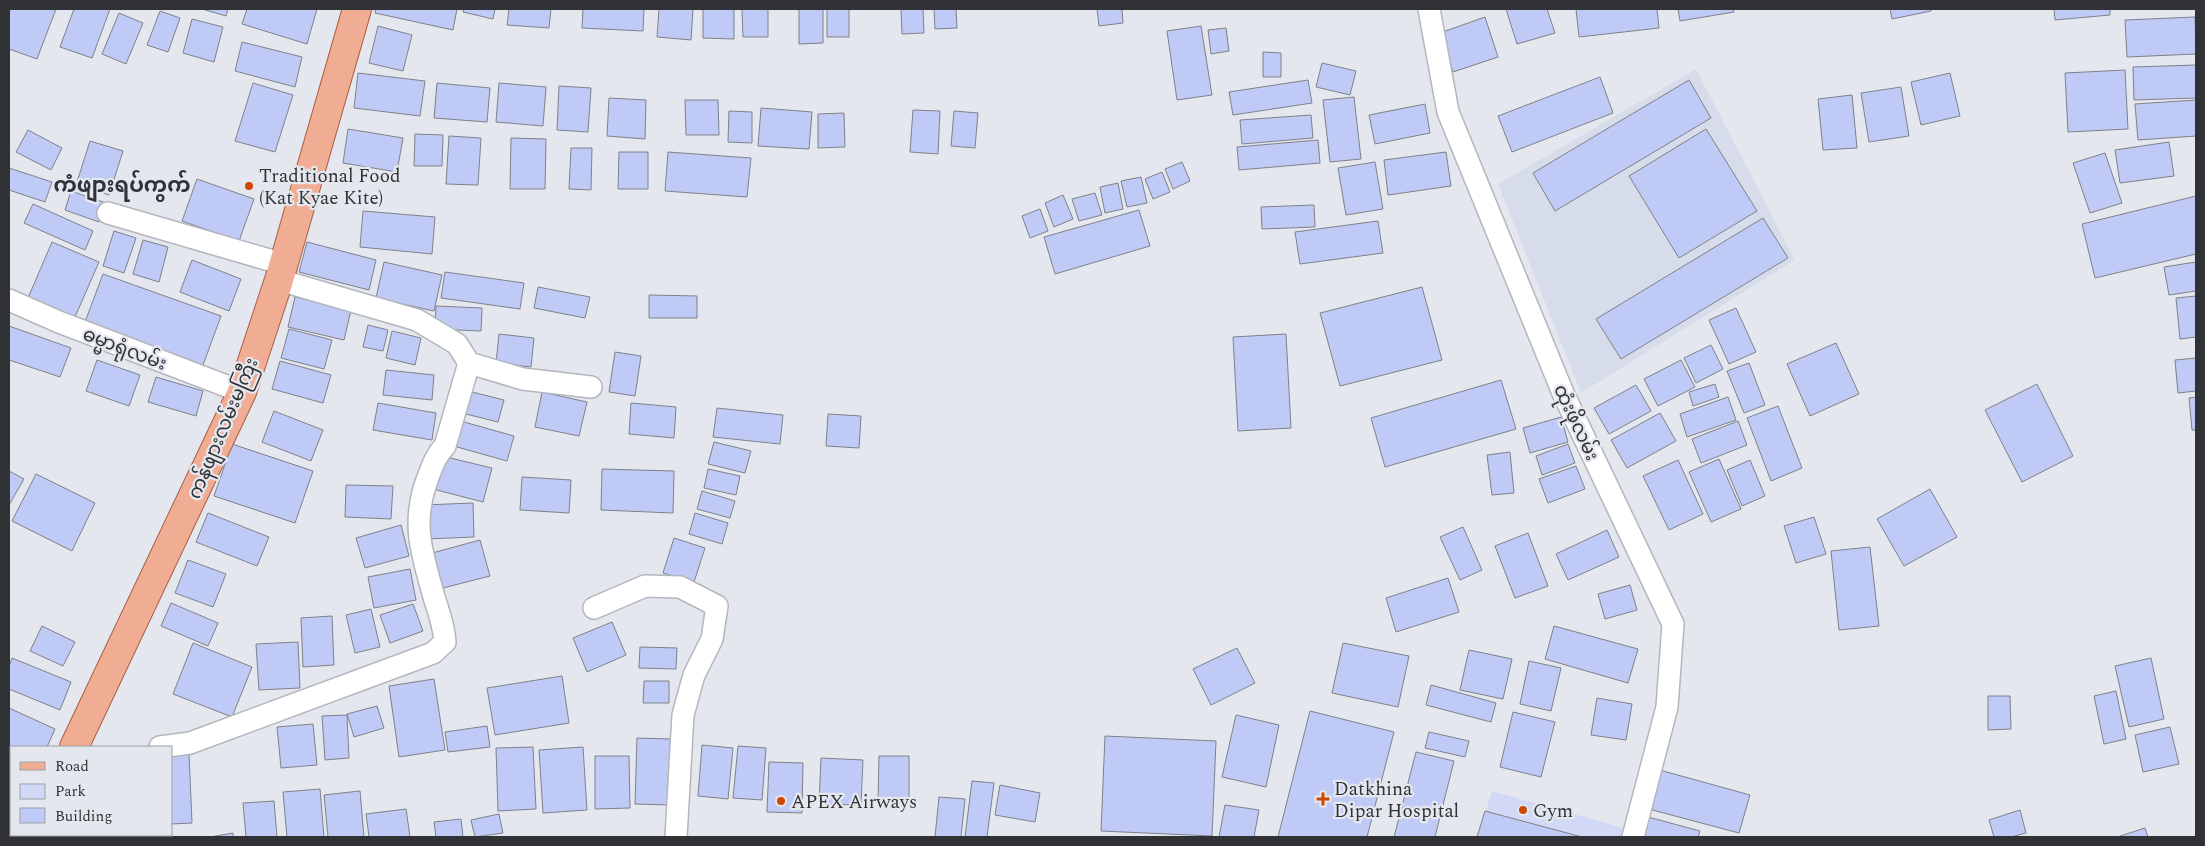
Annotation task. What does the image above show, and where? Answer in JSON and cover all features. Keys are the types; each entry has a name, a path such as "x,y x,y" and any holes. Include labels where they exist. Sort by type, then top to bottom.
{"main road":[{"name":"ကန်ဖျားလမ်းမကြီး","path":"74,746 242,392 281,272 357,9"}],"street":[{"name":"ထုံးဖိုလမ်း","path":"1429,9 1448,112 1563,394 1673,624 1667,707 1633,837"},
{"path":"108,213 417,320 457,344 469,363 523,379 591,387"},
{"name":"ဓမ္မာရုံလမ်း","path":"9,300 59,322 242,392"},
{"path":"168,746 190,743 265,716 433,653 445,642 444,625 421,548 419,510 420,500 437,454 445,446 469,363"},
{"path":"594,608 645,586 680,587 717,606 712,639 694,675 683,715 676,837"}],"shaded area":[{"path":"1696,69 1795,260 1581,393 1498,184"}],"green space":[{"name":"Gym","path":"1492,791 1627,829 1624,837 1478,837"}],"building":[{"path":"9,9 56,9 37,59 9,49"},
{"path":"74,9 110,9 92,58 60,47"},
{"path":"202,9 228,9 226,16"},
{"path":"247,9 317,9 307,44 242,24"},
{"path":"376,9 457,9 453,30 375,13"},
{"path":"464,9 495,9 493,19 463,12"},
{"path":"509,9 551,9 549,28 507,25"},
{"path":"583,9 644,9 643,31 582,28"},
{"path":"659,9 693,9 691,40 657,37"},
{"path":"703,9 734,9 734,39 703,38"},
{"path":"742,9 768,9 768,37 743,37"},
{"path":"799,9 823,9 823,43 799,44"},
{"path":"827,9 849,9 849,37 827,37"},
{"path":"901,9 923,9 924,33 902,34"},
{"path":"934,9 956,9 957,28 935,29"},
{"path":"1097,9 1122,9 1123,23 1099,26"},
{"path":"1506,9 1547,9 1555,33 1517,44"},
{"path":"1576,9 1657,9 1659,28 1579,37"},
{"path":"1678,9 1733,9 1734,12 1680,21"},
{"path":"1890,9 1931,9 1931,11 1892,19"},
{"path":"2054,9 2110,9 2110,15 2055,20"},
{"path":"160,11 180,18 168,52 147,45"},
{"path":"119,13 143,23 126,64 102,54"},
{"path":"1485,17 1498,57 1453,72 1440,33"},
{"path":"2195,17 2196,54 2127,57 2125,20"},
{"path":"192,19 223,27 214,62 183,53"},
{"path":"378,26 412,35 403,71 369,63"},
{"path":"1201,26 1212,95 1177,100 1167,31"},
{"path":"1226,28 1229,51 1211,54 1208,30"},
{"path":"242,42 302,57 295,87 235,71"},
{"path":"1263,52 1281,53 1281,77 1263,77"},
{"path":"1322,63 1356,71 1350,95 1316,87"},
{"path":"2196,65 2196,98 2134,100 2133,67"},
{"path":"2125,70 2128,129 2068,132 2065,73"},
{"path":"358,73 425,81 420,116 354,108"},
{"path":"1950,73 1960,116 1921,125 1911,82"},
{"path":"1600,77 1613,113 1512,152 1498,116"},
{"path":"1308,80 1312,103 1233,115 1229,92"},
{"path":"1689,80 1711,118 1555,211 1533,173"},
{"path":"253,83 293,95 275,152 235,141"},
{"path":"437,83 490,88 487,122 434,118"},
{"path":"499,83 546,87 543,126 496,122"},
{"path":"559,86 591,88 588,132 557,130"},
{"path":"1901,87 1909,136 1869,142 1861,93"},
{"path":"1852,95 1857,148 1823,150 1818,99"},
{"path":"1354,97 1361,159 1330,162 1323,100"},
{"path":"609,98 646,100 645,139 607,136"},
{"path":"685,100 718,100 719,135 686,135"},
{"path":"2196,100 2196,136 2138,140 2135,104"},
{"path":"1425,104 1430,133 1375,144 1369,115"},
{"path":"761,108 812,112 809,149 758,146"},
{"path":"913,110 940,111 938,154 910,152"},
{"path":"729,111 752,112 752,143 728,142"},
{"path":"954,111 978,113 975,148 951,146"},
{"path":"844,113 845,147 818,148 818,114"},
{"path":"1311,115 1313,138 1242,144 1240,120"},
{"path":"348,129 403,138 397,172 343,163"},
{"path":"1706,129 1757,211 1679,258 1629,176"},
{"path":"28,130 62,148 51,170 16,152"},
{"path":"415,134 443,135 442,166 414,166"},
{"path":"449,136 481,138 478,185 446,184"},
{"path":"511,138 546,139 545,189 510,189"},
{"path":"1318,140 1320,163 1239,170 1237,147"},
{"path":"90,141 123,151 109,195 76,185"},
{"path":"2169,142 2174,176 2120,183 2115,150"},
{"path":"571,148 592,148 591,190 569,189"},
{"path":"619,152 648,152 648,189 618,189"},
{"path":"668,152 751,158 747,197 665,191"},
{"path":"1446,152 1451,186 1388,195 1384,160"},
{"path":"2105,153 2122,203 2090,213 2073,163"},
{"path":"1182,162 1190,181 1173,189 1165,169"},
{"path":"1375,162 1383,209 1346,215 1338,168"},
{"path":"9,168 52,182 45,202 9,190"},
{"path":"1162,172 1170,192 1153,199 1145,179"},
{"path":"1141,177 1147,203 1127,207 1121,181"},
{"path":"197,179 254,199 239,241 182,221"},
{"path":"1118,183 1123,209 1105,213 1100,187"},
{"path":"71,191 106,203 99,222 65,210"},
{"path":"1095,193 1102,215 1079,221 1072,199"},
{"path":"1063,195 1073,219 1054,227 1045,203"},
{"path":"2196,196 2196,254 2095,278 2082,224"},
{"path":"33,204 93,231 85,250 24,223"},
{"path":"1314,205 1315,227 1262,229 1261,207"},
{"path":"1040,209 1048,231 1030,238 1022,216"},
{"path":"1139,210 1150,246 1055,274 1044,237"},
{"path":"363,211 435,217 432,254 360,247"},
{"path":"1763,218 1788,258 1621,359 1596,319"},
{"path":"1378,221 1383,253 1300,264 1295,232"},
{"path":"114,231 136,238 124,273 103,266"},
{"path":"143,240 168,247 159,282 133,274"},
{"path":"52,242 99,262 75,317 28,298"},
{"path":"307,242 376,260 369,290 299,272"},
{"path":"192,260 241,279 229,311 180,292"},
{"path":"384,262 442,275 434,311 376,298"},
{"path":"2196,262 2196,291 2169,295 2164,267"},
{"path":"445,272 524,283 520,309 441,298"},
{"path":"103,274 221,316 203,365 85,322"},
{"path":"538,287 590,297 585,318 534,308"},
{"path":"1422,287 1442,360 1340,386 1320,313"},
{"path":"649,295 697,296 697,318 649,318"},
{"path":"2196,296 2196,337 2180,339 2176,298"},
{"path":"295,297 351,310 344,340 288,327"},
{"path":"436,306 482,308 481,331 435,329"},
{"path":"1736,308 1756,352 1729,364 1709,320"},
{"path":"368,325 388,330 383,351 363,347"},
{"path":"9,326 71,348 60,377 9,360"},
{"path":"289,329 332,340 324,369 281,358"},
{"path":"392,331 421,338 415,365 386,358"},
{"path":"499,334 534,338 531,367 496,363"},
{"path":"1286,334 1291,428 1238,431 1233,337"},
{"path":"1836,343 1859,394 1810,416 1787,364"},
{"path":"1711,345 1723,369 1696,383 1684,358"},
{"path":"615,352 641,356 635,396 609,392"},
{"path":"2196,358 2196,391 2178,393 2175,360"},
{"path":"97,360 140,375 129,406 86,391"},
{"path":"1681,360 1695,387 1658,406 1644,379"},
{"path":"280,361 331,375 323,403 272,389"},
{"path":"1749,363 1765,405 1744,413 1727,371"},
{"path":"386,370 434,375 432,400 383,395"},
{"path":"156,377 203,391 196,416 148,402"},
{"path":"1501,380 1516,429 1385,467 1371,418"},
{"path":"1715,384 1719,397 1693,406 1689,392"},
{"path":"2037,384 2073,456 2022,482 1985,410"},
{"path":"1636,385 1651,411 1609,434 1594,408"},
{"path":"464,390 504,400 498,422 458,412"},
{"path":"542,392 587,402 579,436 535,427"},
{"path":"1728,397 1736,420 1687,437 1680,414"},
{"path":"2196,397 2196,430 2192,430 2189,398"},
{"path":"378,403 436,413 432,440 373,430"},
{"path":"631,403 676,407 674,438 629,434"},
{"path":"1778,406 1802,468 1771,481 1747,418"},
{"path":"717,408 783,415 780,444 713,437"},
{"path":"274,411 323,430 311,461 262,442"},
{"path":"1660,413 1676,441 1627,468 1611,440"},
{"path":"828,414 861,416 859,448 826,446"},
{"path":"1561,417 1568,442 1530,453 1523,428"},
{"path":"457,420 514,436 507,461 450,445"},
{"path":"1738,421 1747,445 1701,463 1692,439"},
{"path":"714,442 751,451 745,473 708,464"},
{"path":"232,444 313,471 295,523 214,496"},
{"path":"1568,444 1575,463 1542,475 1536,456"},
{"path":"1510,452 1514,493 1492,495 1487,455"},
{"path":"442,456 492,468 483,502 433,489"},
{"path":"1719,459 1741,509 1711,522 1689,472"},
{"path":"1678,460 1703,514 1669,530 1643,476"},
{"path":"1750,460 1765,496 1742,506 1727,470"},
{"path":"1576,466 1585,489 1548,503 1539,479"},
{"path":"602,469 674,471 673,513 601,510"},
{"path":"708,469 740,476 736,495 704,488"},
{"path":"9,471 24,479 9,505"},
{"path":"36,474 95,503 72,551 12,521"},
{"path":"522,477 571,480 569,513 520,510"},
{"path":"346,485 393,486 391,519 345,517"},
{"path":"1930,489 1957,537 1904,566 1877,519"},
{"path":"702,491 735,501 730,518 697,509"},
{"path":"473,503 474,537 425,539 423,505"},
{"path":"208,513 269,537 257,566 196,542"},
{"path":"695,513 728,523 722,544 689,534"},
{"path":"1814,517 1826,554 1796,563 1784,526"},
{"path":"401,525 409,556 365,568 356,538"},
{"path":"1463,527 1482,570 1460,580 1440,537"},
{"path":"1607,530 1619,557 1568,580 1556,554"},
{"path":"1528,533 1548,586 1515,598 1495,546"},
{"path":"674,538 705,548 694,582 663,573"},
{"path":"480,540 490,576 435,590 425,555"},
{"path":"1870,547 1879,626 1839,630 1831,551"},
{"path":"188,560 226,574 213,607 175,593"},
{"path":"410,569 416,600 374,608 368,577"},
{"path":"1448,578 1459,612 1396,632 1386,598"},
{"path":"1630,585 1637,610 1605,619 1598,594"},
{"path":"171,603 218,623 208,646 161,626"},
{"path":"413,604 423,631 390,643 380,615"},
{"path":"371,609 380,647 355,653 346,615"},
{"path":"332,616 334,665 303,667 301,618"},
{"path":"612,622 626,655 587,672 573,638"},
{"path":"42,626 75,642 63,666 30,651"},
{"path":"1554,626 1638,649 1628,683 1545,659"},
{"path":"298,642 300,688 259,690 256,644"},
{"path":"193,643 252,667 232,717 173,694"},
{"path":"1343,643 1409,656 1398,707 1332,693"},
{"path":"640,647 677,648 676,669 639,668"},
{"path":"1237,648 1255,683 1211,705 1193,669"},
{"path":"1469,650 1512,659 1503,699 1460,690"},
{"path":"12,658 71,682 60,710 9,689 9,666"},
{"path":"2151,658 2164,719 2129,727 2115,666"},
{"path":"1529,661 1561,668 1551,711 1520,704"},
{"path":"562,676 569,723 495,735 487,688"},
{"path":"434,679 445,750 399,757 389,686"},
{"path":"644,681 669,681 669,703 643,703"},
{"path":"1431,685 1496,703 1491,722 1426,705"},
{"path":"2116,691 2126,739 2104,744 2094,696"},
{"path":"1988,696 2010,696 2011,729 1988,730"},
{"path":"1597,698 1632,704 1626,740 1591,735"},
{"path":"377,706 384,728 354,737 347,714"},
{"path":"9,708 55,729 47,746 10,746 9,754"},
{"path":"1310,711 1394,732 1367,837 1278,837"},
{"path":"1513,712 1555,722 1541,777 1500,767"},
{"path":"347,715 349,758 325,760 322,716"},
{"path":"1236,715 1279,725 1266,787 1222,777"},
{"path":"313,724 317,765 281,768 277,727"},
{"path":"487,726 490,747 448,752 445,732"},
{"path":"2170,727 2179,764 2143,772 2135,735"},
{"path":"1429,732 1469,741 1465,757 1425,748"},
{"path":"1105,736 1216,741 1212,836 1101,831"},
{"path":"637,738 672,739 671,805 635,804"},
{"path":"702,745 733,748 728,799 698,796"},
{"path":"738,746 766,748 762,800 733,798"},
{"path":"533,747 536,809 498,811 496,748"},
{"path":"583,747 587,810 543,813 539,750"},
{"path":"1416,752 1454,761 1435,837 1394,837"},
{"path":"189,753 192,823 172,824 172,754"},
{"path":"595,756 629,756 630,808 595,809"},
{"path":"879,756 909,756 909,803 878,803"},
{"path":"821,758 863,760 861,805 819,804"},
{"path":"769,762 803,763 802,813 767,812"},
{"path":"1656,769 1750,795 1739,833 1645,808"},
{"path":"972,781 994,783 987,837 965,837"},
{"path":"1000,785 1040,793 1035,822 995,815"},
{"path":"320,789 324,837 287,837 283,792"},
{"path":"360,791 364,837 328,837 324,795"},
{"path":"939,797 965,799 961,837 935,837"},
{"path":"274,801 277,837 246,837 243,803"},
{"path":"1225,805 1259,810 1254,837 1219,837"},
{"path":"406,809 410,837 369,837 366,814"},
{"path":"2020,810 2026,833 2011,837 1994,837 1989,820"},
{"path":"1485,811 1582,837 1477,837"},
{"path":"499,814 503,833 475,837 471,820"},
{"path":"1648,817 1700,831 1698,837 1642,837"},
{"path":"461,819 463,837 436,837 434,822"},
{"path":"2145,828 2148,837 2117,837"},
{"path":"233,833 233,837 210,837"}],"place":[{"name":"Traditional Food (Kat Kyae Kite)","path":"249,186"},
{"name":"Datkhina Dipar Hospital","path":"1323,799"},
{"name":"APEX Airways","path":"781,801"},
{"name":"Gym","path":"1523,810"}],"district":[{"name":"ကံဖျားရပ်ကွက်","path":"122,185"}]}
